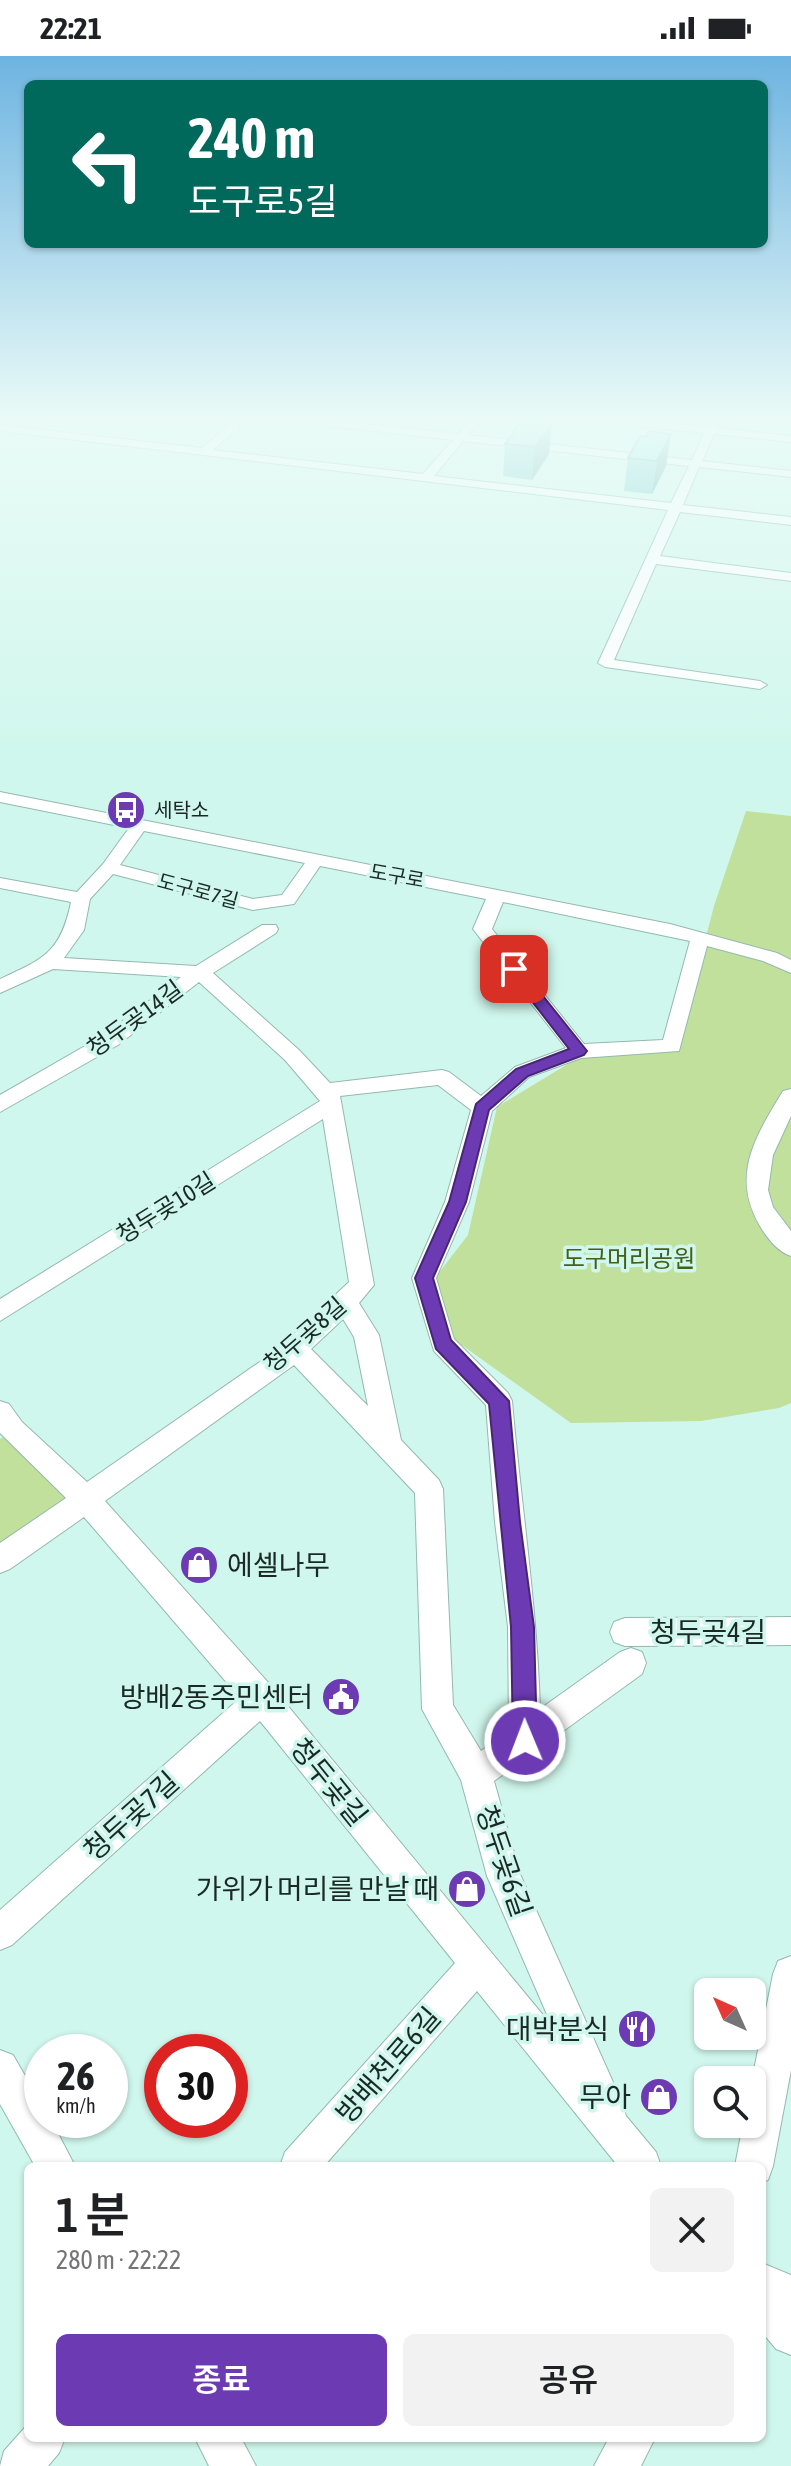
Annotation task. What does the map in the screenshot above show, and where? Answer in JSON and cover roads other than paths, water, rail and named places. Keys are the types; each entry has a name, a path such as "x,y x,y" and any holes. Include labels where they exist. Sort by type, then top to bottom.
{"street":[{"path":"664,530 605,663 760,685"},
{"path":"651,559 791,577"},
{"name":"도구로","path":"0,797 700,938 770,957 791,967"},
{"path":"50,963 75,930 81,898 109,868 138,827"},
{"name":"도구로7길","path":"109,868 253,905 288,900 315,861"},
{"path":"0,883 81,898"},
{"path":"497,895 482,929 579,1051"},
{"name":"청두곶14길","path":"0,1105 111,1040 200,972 269,929"},
{"path":"476,1774 525,1741 523,1627 509,1522 499,1401 443,1344 424,1278 457,1202 482,1108 522,1072 579,1051 672,1046 700,938"},
{"path":"0,987 50,963 200,972 292,1055 328,1097 442,1077 482,1108"},
{"path":"0,966 24,974"},
{"path":"791,1096 758,1161 754,1176 755,1192 763,1210 791,1247"},
{"name":"청두곶8길","path":"0,1560 294,1349 362,1285 328,1097"},
{"name":"청두곶10길","path":"0,1311 328,1097"},
{"path":"345,1301 366,1335 389,1445"},
{"name":"청두곶6길","path":"294,1349 429,1489 438,1709 476,1774 504,1876 620,2141"},
{"name":"청두곶길","path":"0,1412 13,1430 85,1498 262,1699 638,2162"},
{"name":"청두곶4길","path":"525,1741 628,1648 791,1631"},
{"name":"청두곶7길","path":"0,1933 262,1699"},
{"name":"방배천로6길","path":"303,2162 477,1965"},
{"path":"755,2162 791,1974"},
{"path":"0,2068 54,2162"},
{"path":"766,2285 791,2295"},
{"path":"766,2306 791,2334"},
{"path":"19,2466 40,2442"},
{"path":"219,2442 234,2466"},
{"path":"616,2466 631,2442"}],"place":[{"name":"세탁소","path":"126,810"},
{"name":"에셀나무","path":"199,1565"},
{"name":"방배2동주민센터","path":"341,1697"},
{"name":"가위가 머리를 만날 때","path":"467,1889"},
{"name":"대박분식","path":"637,2029"},
{"name":"무아","path":"659,2097"}],"park label":[{"name":"도구머리공원","path":"629,1259"}]}
